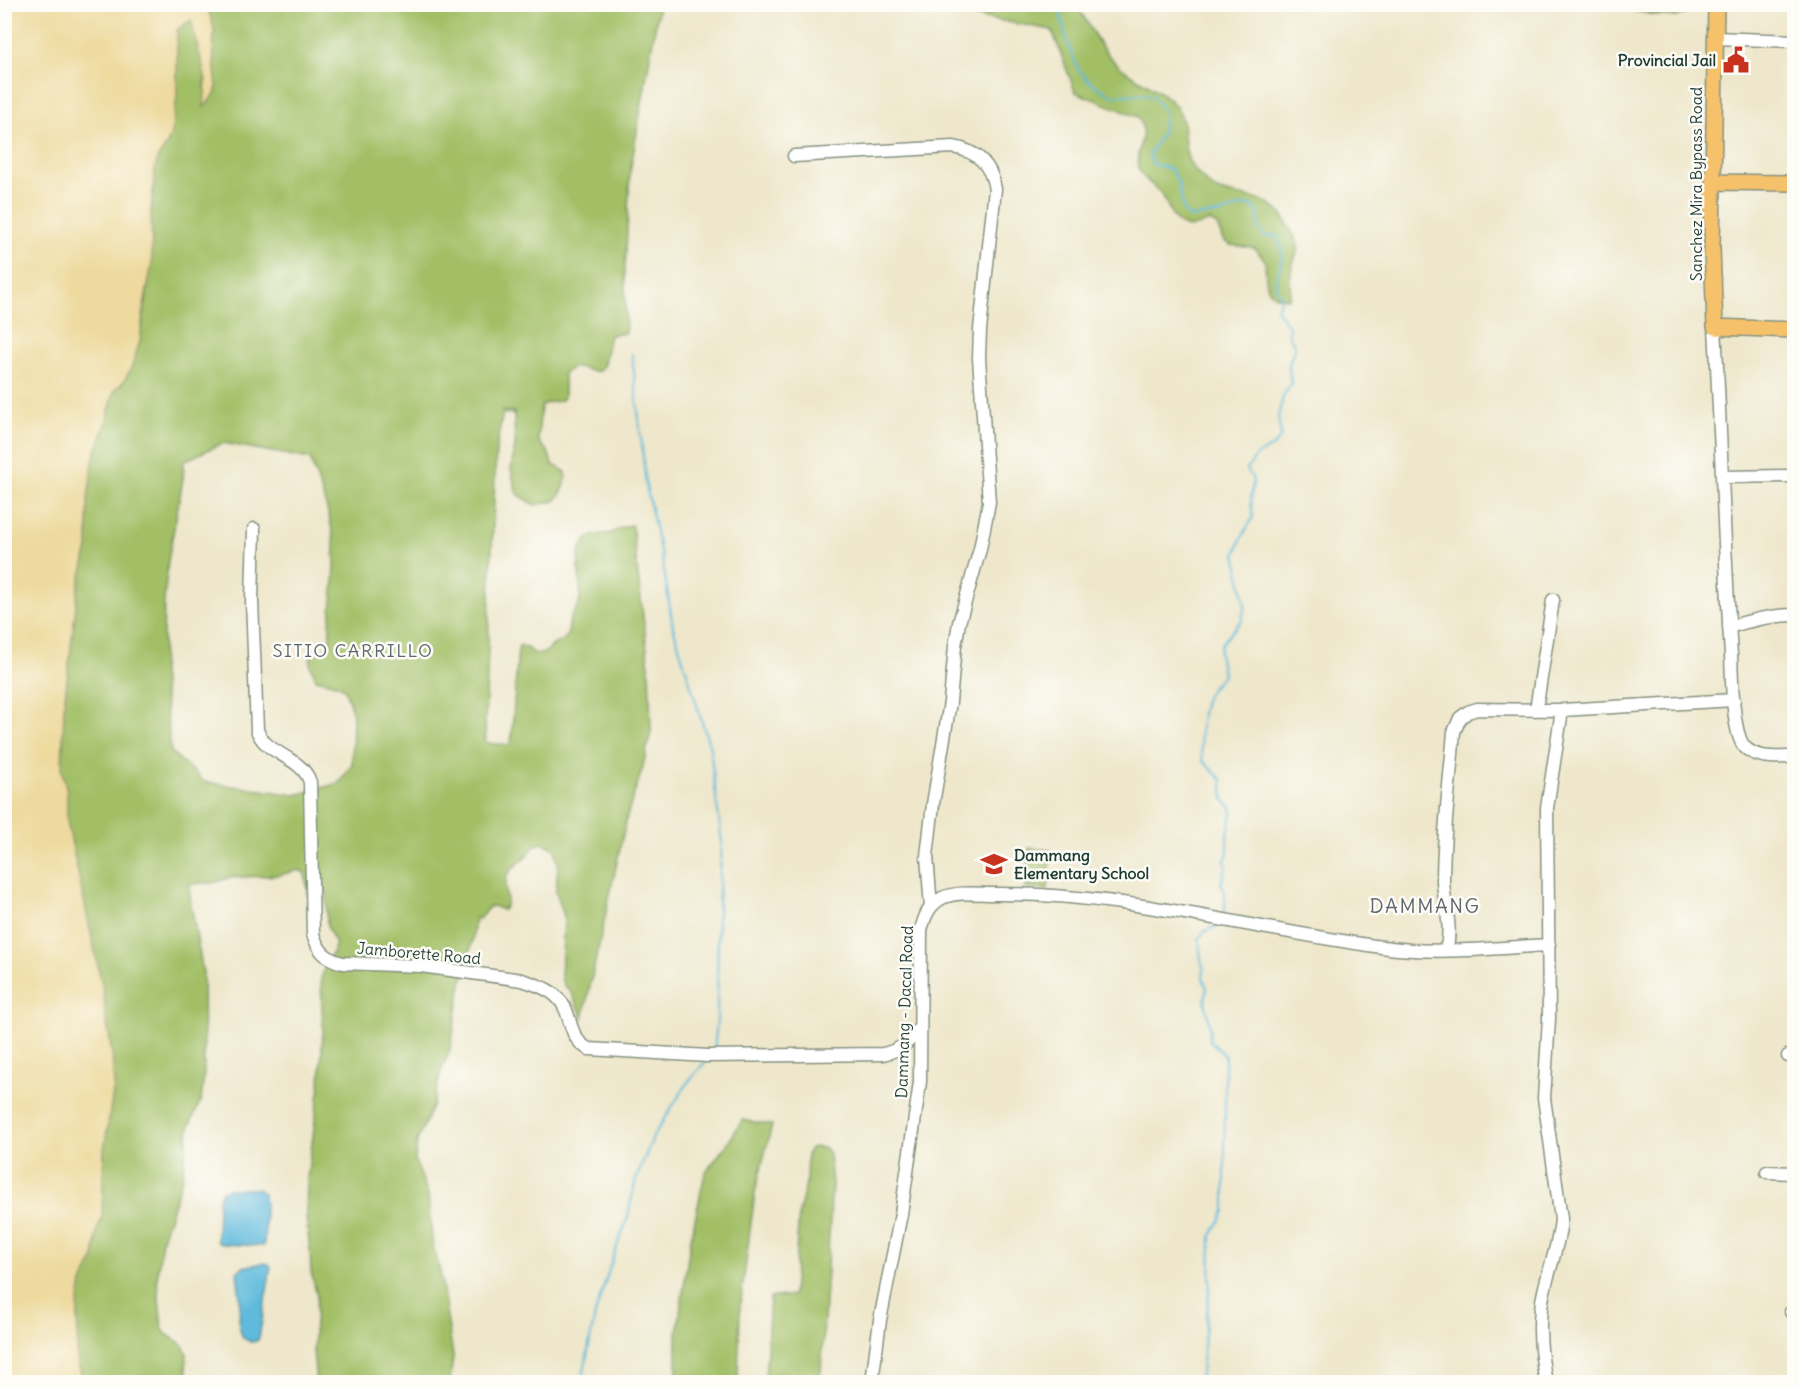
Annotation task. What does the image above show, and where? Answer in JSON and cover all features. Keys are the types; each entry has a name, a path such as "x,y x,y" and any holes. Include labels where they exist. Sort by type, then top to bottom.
{"main road":[{"name":"Sanchez Mira Bypass Road","path":"1715,327 1712,247 1716,4"},
{"path":"1713,182 1794,183"},
{"path":"1715,327 1794,330"}],"street":[{"path":"1715,38 1794,41"},
{"path":"794,156 953,147 966,149 976,154 984,161 993,177 995,189 979,358 989,502 980,549 959,623 955,646 948,721 933,804 927,856 931,907"},
{"path":"1715,327 1729,627 1738,732 1748,751 1754,754 1769,757 1794,757"},
{"path":"1723,477 1794,476"},
{"name":"Jamborette Road","path":"254,529 252,600 257,730 266,746 303,769 310,782 313,934 319,950 332,960 343,963 432,968 522,980 537,985 558,998 569,1017 576,1040 590,1049 714,1056 894,1052"},
{"path":"1536,710 1553,600"},
{"path":"1729,627 1753,619 1794,615"},
{"path":"1446,950 1449,932 1443,874 1455,727 1464,714 1477,709 1562,710 1734,700"},
{"path":"1546,1383 1541,1356 1542,1304 1559,1238 1561,1219 1544,1098 1549,1019 1547,808 1562,710"},
{"name":"Dammang - Dacal Road","path":"872,1383 878,1330 901,1214 920,1082 921,931 923,921 931,907 942,898 956,895 1012,893 1113,902 1410,950 1549,945"},
{"path":"894,1052 912,1039 920,1027"},
{"path":"894,1052 910,1054 920,1065"},
{"path":"1767,1172 1794,1173"}],"green space":[{"path":"1696,4 1694,11 1676,17 1607,5"},
{"path":"207,5 659,5 630,172 625,271 626,333 610,335 604,364 600,371 589,371 579,367 570,369 564,373 564,398 541,406 538,439 548,451 552,464 566,472 564,488 555,501 535,505 517,494 511,470 515,445 514,412 512,415 511,411 505,414 503,411 496,450 485,723 486,743 511,745 518,648 520,645 540,654 565,638 570,619 580,599 578,566 583,544 594,535 611,533 632,525 649,666 651,732 627,816 583,1018 571,992 561,978 564,916 556,893 558,864 555,849 544,843 535,846 508,874 506,879 507,902 503,910 493,906 489,907 479,919 475,918 450,1050 441,1071 433,1105 417,1141 415,1161 428,1194 433,1248 440,1271 453,1356 450,1382 316,1382 313,1350 317,1296 311,1272 306,1217 307,1179 320,1085 323,1030 321,978 336,944 327,926 326,889 307,888 305,873 299,870 279,875 228,878 213,883 189,885 203,973 204,1076 201,1100 189,1127 182,1179 162,1239 157,1279 162,1328 166,1334 182,1344 187,1354 186,1367 190,1382 84,1382 77,1361 78,1307 82,1283 94,1259 97,1230 102,1218 104,1149 114,1087 104,995 67,821 67,791 62,771 64,705 78,588 88,548 88,497 94,456 105,427 114,391 124,381 132,366 140,341 150,274 151,214 155,169 157,159 171,134 177,96 177,30 191,20 205,74 205,106 215,94 217,86 213,54 214,29","holes":["223,443 310,459 330,522 335,562 330,645 311,654 310,665 316,679 340,685 345,690 353,714 352,764 339,783 296,795 205,782 171,752 162,673 164,601 168,561 183,479 184,461"]},
{"path":"898,5 1076,5 1111,59 1125,71 1164,95 1177,108 1183,122 1189,162 1194,169 1217,190 1268,203 1283,217 1298,245 1291,272 1289,299 1280,298 1270,291 1266,281 1265,260 1254,248 1230,245 1223,240 1217,225 1210,221 1196,227 1177,222 1165,199 1145,179 1138,167 1142,130 1138,117 1075,92 1052,30 931,8 907,8 900,12"},
{"path":"1029,848 1051,850 1048,890 1026,888"},
{"path":"742,1120 772,1125 755,1192 740,1308 738,1382 677,1382 677,1334 690,1243 705,1173"},
{"path":"810,1148 825,1148 829,1154 832,1185 821,1370 818,1382 765,1382 770,1298 793,1295 799,1213 806,1183 807,1154"}],"sand":[{"path":"5,4 207,5 214,29 213,54 217,86 215,94 204,107 206,80 191,20 177,30 177,96 171,134 157,159 155,169 151,211 152,264 140,341 132,366 124,381 114,391 105,427 94,456 88,497 88,548 78,588 64,705 62,771 67,791 67,821 104,995 114,1086 104,1149 102,1218 97,1230 94,1259 82,1283 78,1307 77,1361 84,1382 5,1382"}],"water":[{"path":"258,1189 264,1194 263,1246 217,1242 218,1201 222,1191"},
{"path":"263,1263 271,1267 259,1338 251,1342 243,1338 239,1327 240,1298 237,1272 243,1267"}],"waterway":[{"path":"1053,4 1060,12 1066,38 1078,69 1090,82 1112,96 1152,95 1165,112 1162,133 1149,155 1153,164 1171,169 1178,182 1184,212 1191,218 1251,205 1258,212 1259,229 1264,236 1276,236 1281,247 1282,259 1275,284 1281,298 1277,311 1289,326 1289,336 1295,346 1289,365 1291,384 1283,397 1278,417 1281,436 1276,444 1257,455 1247,469 1253,480 1251,501 1253,517 1236,553 1245,606 1242,620 1221,644 1219,652 1223,675 1206,697 1201,725 1203,761 1222,780 1224,800 1231,807 1232,814 1227,838 1226,868 1221,883 1225,892 1225,914"},
{"path":"632,354 646,485 663,564 673,627 710,748 722,843 714,1052"},
{"path":"1200,1382 1210,1284 1211,1237 1225,1211 1225,1056 1209,1039 1210,1028 1205,1000 1207,989 1203,978 1204,969 1199,939 1204,932 1219,925"},
{"path":"582,1382 595,1314 627,1220 636,1179 654,1135 688,1082 706,1061"}],"place":[{"name":"Provincial Jail","path":"1736,60"},
{"name":"Dammang Elementary School","path":"994,864"}],"district":[{"name":"SITIO CARRILLO","path":"353,651"},
{"name":"DAMMANG","path":"1425,906"}]}
